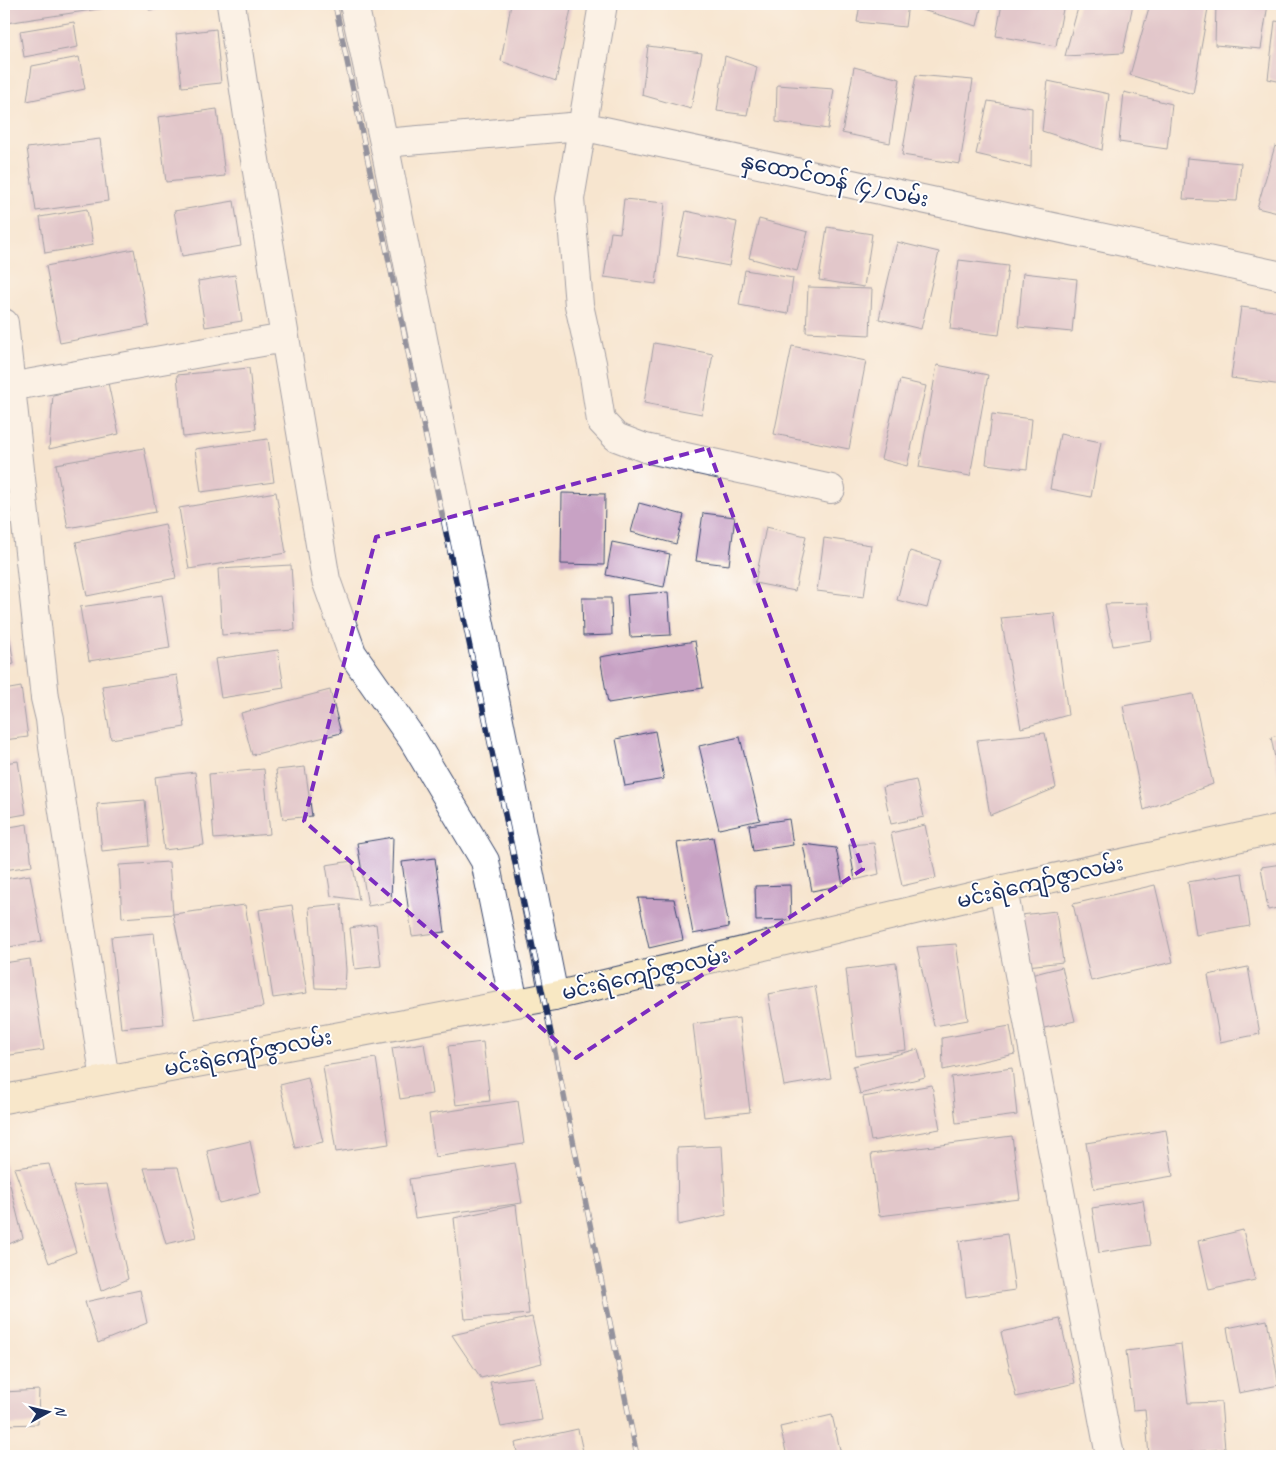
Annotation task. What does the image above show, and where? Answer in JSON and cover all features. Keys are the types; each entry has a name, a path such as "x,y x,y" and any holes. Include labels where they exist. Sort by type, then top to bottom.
{"street":[{"path":"231,4 251,136 326,580 352,652 413,740 485,861 514,1004"},
{"path":"354,4 384,143 554,996"},
{"path":"602,4 570,199 579,306 592,363 601,421 616,437 646,448 831,489"},
{"name":"နှထောင်တန် (၄) လမ်း","path":"384,143 581,126 1282,276"},
{"path":"4,323 8,388 45,698 50,718 105,1080"},
{"path":"8,388 285,338"},
{"name":"မင်းရဲကျော်ဇွာလမ်း","path":"4,1099 554,996 1003,890 1282,828"},
{"path":"1003,890 1110,1456"}],"highlighted area":[{"path":"708,448 863,869 576,1058 304,821 376,537"}],"building":[{"path":"4,4 104,4 105,8 6,23"},
{"path":"148,4 184,4 184,5 149,10"},
{"path":"511,4 572,4 556,81 501,61"},
{"path":"860,4 908,4 905,27 857,22"},
{"path":"925,4 982,4 977,26 922,10"},
{"path":"1002,4 1064,4 1056,46 996,36"},
{"path":"1079,4 1133,4 1123,53 1065,56"},
{"path":"1150,4 1192,4 1208,8 1193,94 1130,75"},
{"path":"1216,4 1268,4 1261,49 1215,45"},
{"path":"1275,21 1282,22 1282,82 1268,79"},
{"path":"74,22 78,47 24,57 20,31"},
{"path":"216,29 221,83 182,87 176,34"},
{"path":"648,46 702,53 691,109 642,95"},
{"path":"725,56 757,67 747,115 717,111"},
{"path":"79,57 85,89 27,101 32,66"},
{"path":"854,67 900,79 890,143 842,133"},
{"path":"916,75 973,80 960,164 902,155"},
{"path":"1048,81 1109,94 1102,150 1042,131"},
{"path":"777,85 834,89 828,129 776,122"},
{"path":"1124,92 1172,104 1167,149 1119,142"},
{"path":"988,101 1032,108 1031,167 976,154"},
{"path":"217,109 225,176 166,182 158,117"},
{"path":"100,139 108,201 36,211 27,148"},
{"path":"1275,146 1282,148 1282,214 1257,208"},
{"path":"1187,158 1241,163 1237,201 1183,199"},
{"path":"624,199 665,203 656,284 604,277 611,232 620,233"},
{"path":"234,201 241,246 182,256 174,211"},
{"path":"87,209 93,245 45,253 40,217"},
{"path":"686,211 737,222 729,266 677,256"},
{"path":"759,219 808,232 797,271 749,258"},
{"path":"827,227 872,234 864,287 819,280"},
{"path":"897,242 939,252 921,329 879,319"},
{"path":"134,249 149,326 60,343 46,266"},
{"path":"959,260 1008,266 999,335 950,329"},
{"path":"745,270 793,278 788,314 739,305"},
{"path":"1023,273 1077,279 1072,332 1018,327"},
{"path":"235,275 242,321 205,327 198,281"},
{"path":"808,287 872,289 870,335 806,332"},
{"path":"1241,307 1282,312 1282,385 1231,378"},
{"path":"654,343 713,354 702,414 644,403"},
{"path":"792,346 866,361 849,449 774,434"},
{"path":"937,365 988,375 970,476 919,467"},
{"path":"249,368 256,429 183,437 177,375"},
{"path":"900,380 926,386 907,466 881,459"},
{"path":"108,383 119,434 49,449 53,395"},
{"path":"992,414 1032,419 1027,469 986,464"},
{"path":"1060,434 1101,442 1091,497 1050,489"},
{"path":"268,439 274,482 201,492 195,449"},
{"path":"144,448 156,512 68,528 56,464"},
{"path":"276,492 286,553 189,569 179,508"},
{"path":"562,493 605,494 604,565 561,564"},
{"path":"639,503 684,515 676,544 631,532"},
{"path":"703,513 735,517 729,565 696,561"},
{"path":"165,524 176,578 87,596 76,542"},
{"path":"766,527 806,536 795,591 755,583"},
{"path":"824,538 871,545 864,597 817,591"},
{"path":"612,542 670,554 664,587 606,575"},
{"path":"910,551 940,560 927,608 897,600"},
{"path":"291,565 295,630 222,635 218,569"},
{"path":"668,592 671,635 630,637 627,595"},
{"path":"162,595 170,648 89,661 80,607"},
{"path":"582,598 611,598 612,635 583,636"},
{"path":"1148,603 1152,640 1113,646 1105,604"},
{"path":"1054,613 1068,715 1021,728 1001,618"},
{"path":"4,628 8,628 14,664 4,666"},
{"path":"695,641 703,688 608,703 600,657"},
{"path":"278,650 284,688 221,698 215,659"},
{"path":"177,675 185,727 111,739 102,686"},
{"path":"21,687 28,737 4,740 4,690"},
{"path":"330,690 341,733 252,755 241,713"},
{"path":"1193,694 1213,784 1144,810 1123,706"},
{"path":"655,731 664,779 625,786 616,739"},
{"path":"1045,733 1056,788 990,815 977,740"},
{"path":"1282,734 1282,789 1281,789 1271,737"},
{"path":"740,737 760,820 719,829 699,746"},
{"path":"18,761 26,814 4,818 4,763"},
{"path":"305,767 312,816 283,819 276,770"},
{"path":"264,769 270,834 214,839 209,774"},
{"path":"195,772 204,845 164,850 155,777"},
{"path":"916,780 924,817 891,824 883,787"},
{"path":"145,800 149,846 102,851 97,804"},
{"path":"789,819 793,845 753,851 749,825"},
{"path":"27,824 32,866 4,870 4,828"},
{"path":"925,825 936,878 902,886 891,833"},
{"path":"393,837 391,902 368,906 357,843"},
{"path":"713,837 729,927 693,934 677,843"},
{"path":"874,843 879,874 855,880 849,845"},
{"path":"803,844 836,848 843,885 812,891"},
{"path":"435,858 445,932 412,936 402,862"},
{"path":"352,861 359,900 331,896 326,865"},
{"path":"169,862 173,914 122,918 119,865"},
{"path":"1282,864 1282,907 1268,910 1261,867"},
{"path":"1242,873 1250,926 1196,935 1188,882"},
{"path":"30,875 42,941 4,948 4,879"},
{"path":"790,885 791,920 756,921 755,886"},
{"path":"1155,885 1173,962 1091,981 1073,904"},
{"path":"638,898 674,899 683,940 649,948"},
{"path":"341,904 346,970 345,989 315,988 309,907"},
{"path":"245,905 263,1007 195,1019 173,914"},
{"path":"292,905 307,993 273,998 259,910"},
{"path":"1056,911 1063,962 1027,966 1021,915"},
{"path":"376,924 381,966 355,969 350,928"},
{"path":"154,933 164,1024 121,1028 111,937"},
{"path":"956,944 968,1020 934,1026 917,947"},
{"path":"30,959 44,1050 4,1056 4,963"},
{"path":"896,963 906,1050 856,1056 846,969"},
{"path":"1062,967 1075,1021 1040,1029 1027,976"},
{"path":"1248,967 1260,1034 1220,1042 1208,975"},
{"path":"815,986 831,1078 784,1086 768,994"},
{"path":"739,1018 750,1112 704,1117 693,1024"},
{"path":"1010,1026 1015,1054 943,1070 942,1038"},
{"path":"483,1042 490,1101 456,1105 448,1046"},
{"path":"424,1043 432,1094 400,1099 392,1048"},
{"path":"918,1049 925,1077 860,1094 853,1066"},
{"path":"376,1058 389,1144 336,1152 323,1066"},
{"path":"1012,1068 1017,1115 956,1123 951,1077"},
{"path":"308,1078 323,1142 295,1148 280,1085"},
{"path":"932,1085 940,1129 871,1141 863,1097"},
{"path":"518,1101 524,1144 435,1157 429,1114"},
{"path":"1166,1130 1173,1176 1094,1189 1086,1143"},
{"path":"1012,1136 1020,1199 879,1216 871,1154"},
{"path":"250,1141 261,1193 219,1203 207,1151"},
{"path":"722,1146 726,1215 678,1225 677,1148"},
{"path":"4,1160 23,1238 4,1246"},
{"path":"515,1163 522,1203 415,1218 409,1179"},
{"path":"49,1164 76,1252 49,1263 14,1168"},
{"path":"178,1167 196,1237 166,1244 144,1168"},
{"path":"107,1184 128,1279 101,1291 73,1186"},
{"path":"1143,1200 1150,1245 1099,1253 1092,1208"},
{"path":"516,1205 529,1314 465,1319 454,1218"},
{"path":"1243,1230 1255,1280 1209,1290 1198,1241"},
{"path":"1007,1234 1015,1290 966,1297 959,1241"},
{"path":"140,1290 147,1323 98,1343 85,1302"},
{"path":"532,1317 542,1363 481,1378 452,1335"},
{"path":"1060,1319 1075,1383 1016,1397 1001,1332"},
{"path":"1267,1320 1279,1385 1239,1393 1227,1328"},
{"path":"1181,1344 1188,1403 1221,1402 1225,1449 1149,1456 1145,1409 1133,1410 1126,1351"},
{"path":"534,1377 542,1420 501,1427 490,1382"},
{"path":"39,1390 38,1424 4,1425 4,1392"},
{"path":"832,1415 841,1454 833,1456 787,1456 780,1427"},
{"path":"578,1429 584,1456 518,1456 515,1443"}],"railway":[{"path":"335,4 561,1081 637,1456"}]}
